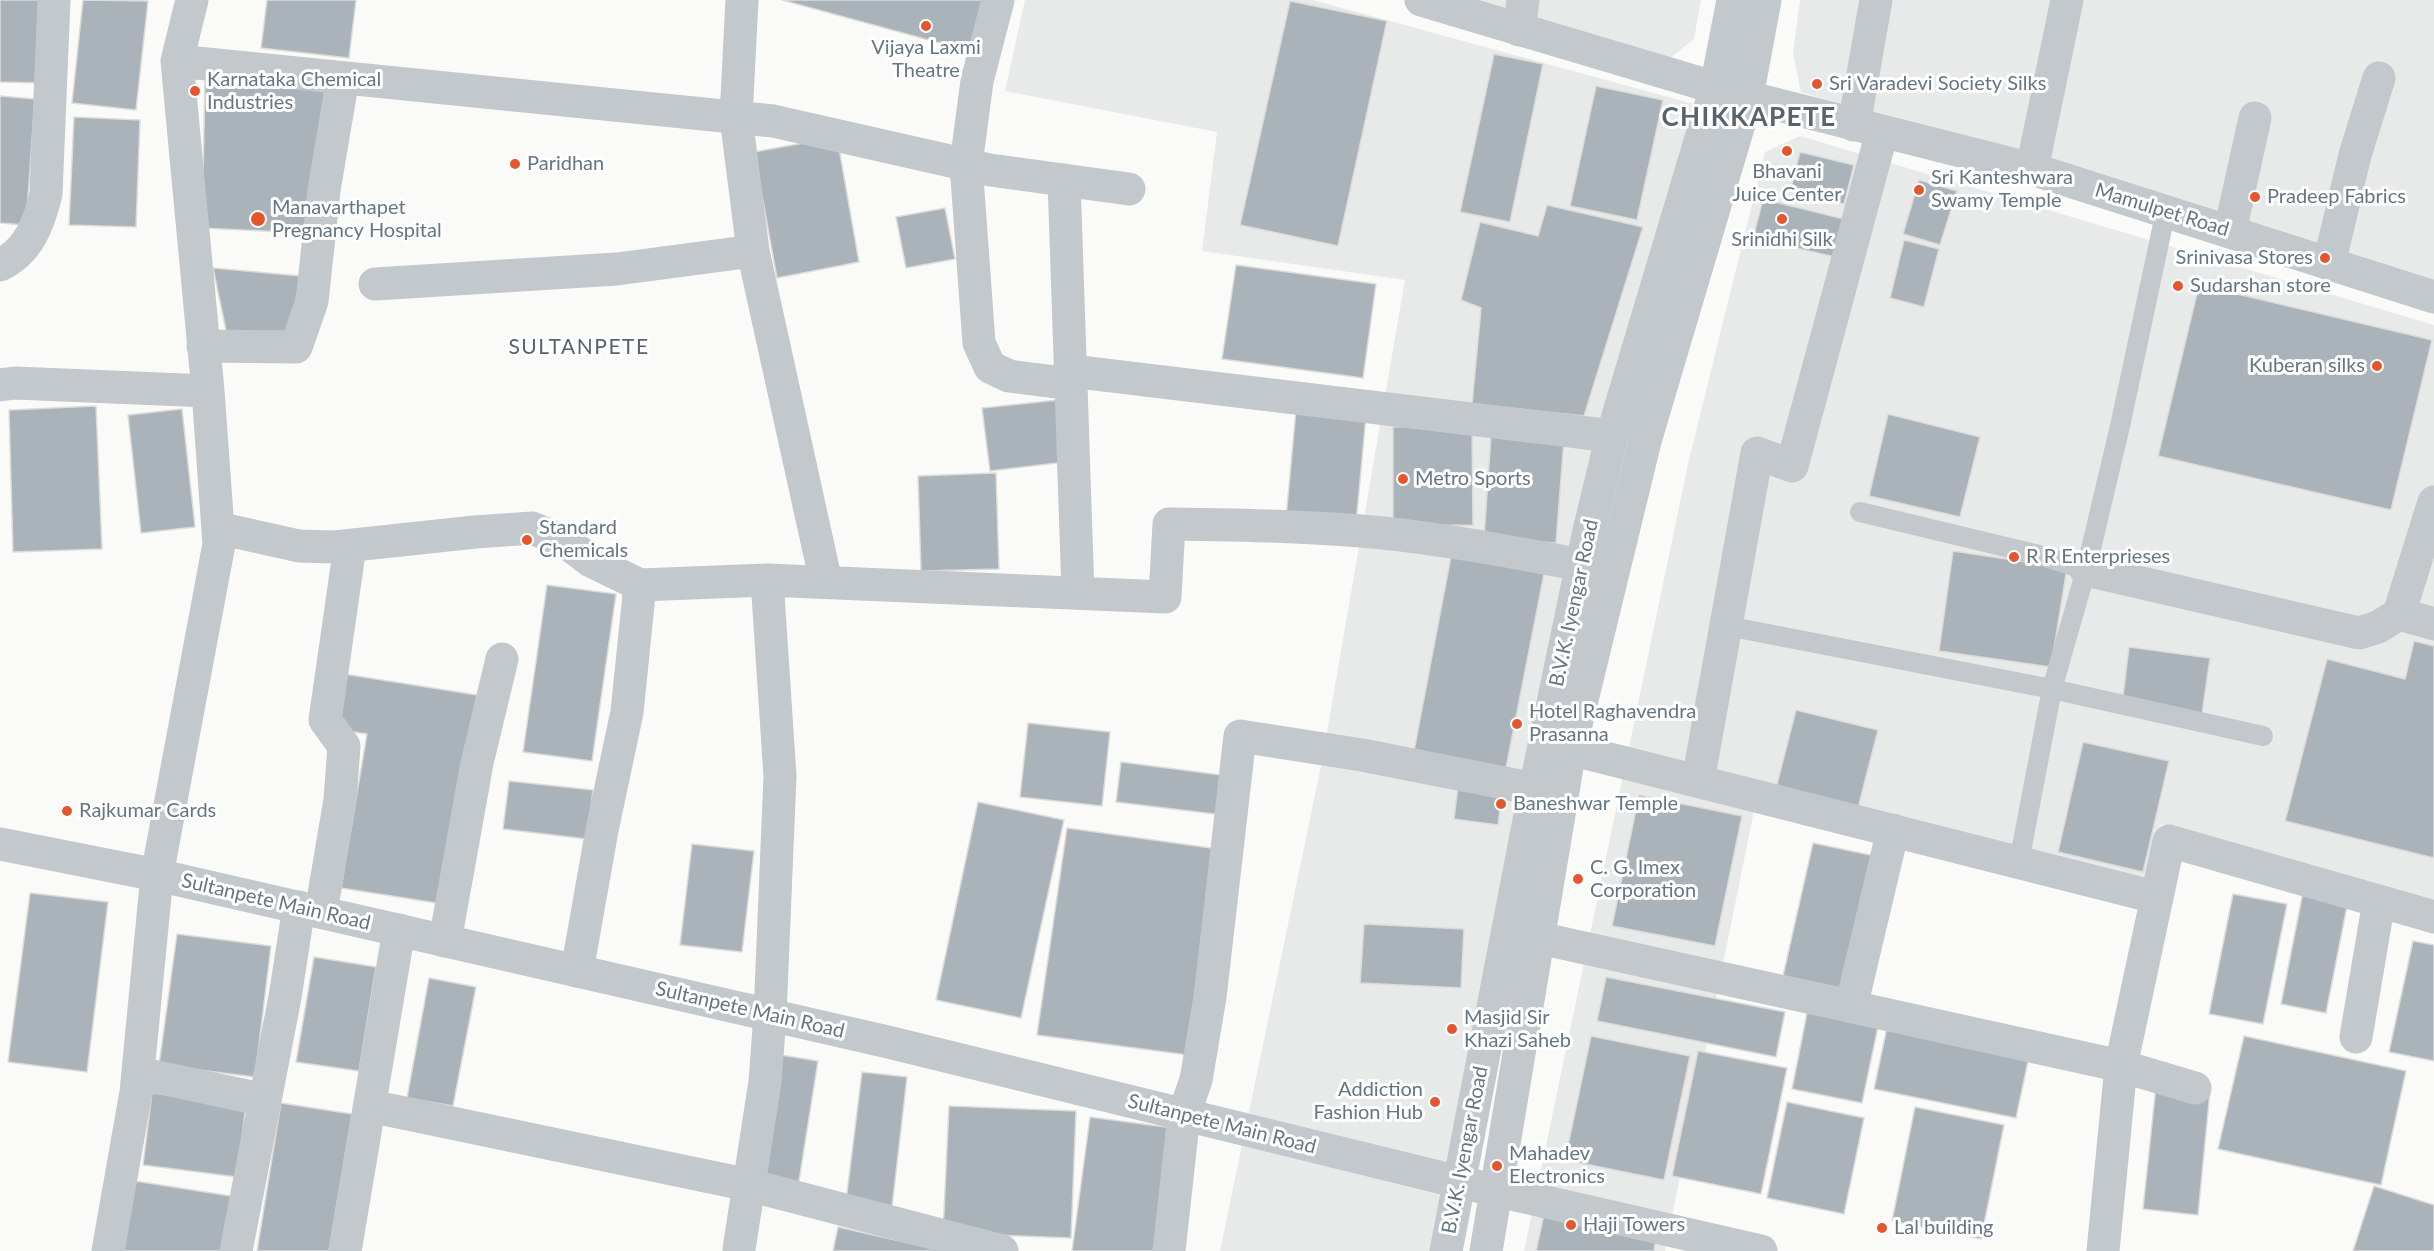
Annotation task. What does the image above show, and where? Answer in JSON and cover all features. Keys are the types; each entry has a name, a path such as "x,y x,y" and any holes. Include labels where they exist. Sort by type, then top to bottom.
{"street":[{"path":"0,265 24,246 34,232 46,194 54,0"},
{"path":"108,1251 138,1073 157,875 219,544 208,391 177,61 192,0"},
{"path":"742,0 736,117 753,251 826,582"},
{"path":"998,0 977,81 966,164 980,343 990,367 1009,376 1071,377 1612,436"},
{"name":"Mamulpet Road","path":"1421,0 1521,15 1716,88 2032,169 2434,297"},
{"name":"B.V.K. Iyengar Road","path":"1446,1251 1535,789 1582,565 1612,436 1716,88 1733,0"},
{"name":"B.V.K. Iyengar Road","path":"1486,1251 1570,749 1646,441 1747,97 1765,0"},
{"path":"1698,781 1757,453 1792,466 1868,128 1876,0"},
{"path":"2032,169 2067,0"},
{"path":"177,61 773,120 990,170 1129,189"},
{"path":"203,346 296,348 312,301 324,190 343,78"},
{"path":"2329,264 2355,155 2379,78"},
{"path":"2230,231 2255,118"},
{"path":"1064,180 1078,593"},
{"path":"375,284 617,269 753,251"},
{"path":"0,385 15,383 208,391"},
{"path":"2086,570 2359,633 2378,627 2399,614 2434,502"},
{"path":"218,528 299,546 350,546 532,528 566,542 591,561 640,585 767,580 1165,597 1169,524 1262,525 1383,533 1582,565"},
{"path":"236,1251 285,998 340,800 344,746 325,720 350,546"},
{"path":"739,1249 765,1082 770,1015 780,776 767,580"},
{"path":"577,971 602,830 627,712 640,585"},
{"path":"2399,614 2434,624"},
{"path":"445,941 477,763 502,659"},
{"path":"1169,1251 1184,1114 1196,1080 1210,997 1240,736 1362,755 1535,789"},
{"path":"1570,749 2155,897"},
{"path":"1851,1007 1893,830"},
{"path":"2103,1251 2121,1066 2155,897 2169,841 2434,917"},
{"name":"Sultanpete Main Road","path":"0,844 157,875 770,1015 1459,1182 1761,1251"},
{"path":"2356,1037 2379,901"},
{"path":"345,1251 399,930"},
{"path":"1539,938 2121,1066 2195,1088"},
{"path":"138,1073 265,1100"},
{"path":"370,1106 748,1185 1002,1251"}],"lane":[{"path":"2019,862 2052,689 2086,570 2120,426 2166,210"},
{"path":"1860,512 2039,555 2086,570"},
{"path":"1727,626 2052,689 2263,736"}],"shaded area":[{"path":"1025,0 1313,0 1705,107 1434,1251 1220,1251 1322,761 1405,280 1202,251 1217,132 1005,91"},
{"path":"1468,0 1701,0 1694,39 1664,63"},
{"path":"1800,0 2434,0 2434,285 1801,92 1793,53"},
{"path":"1800,136 2434,325 2434,902 2161,824 2147,883 1759,786 1665,1251 1524,1251 1688,464 1765,152"}],"building":[{"path":"0,0 46,0 43,83 0,82"},
{"path":"83,0 148,1 136,110 72,103"},
{"path":"267,0 356,0 349,58 261,48"},
{"name":"Vijaya Laxmi Theatre","path":"782,0 983,0 969,51"},
{"path":"1290,1 1387,21 1338,246 1240,225"},
{"path":"1494,54 1543,64 1510,222 1460,212"},
{"path":"205,80 325,90 305,233 202,228"},
{"path":"1596,86 1663,100 1637,220 1570,206"},
{"path":"0,96 35,99 26,225 0,223"},
{"path":"74,117 140,120 136,227 69,225"},
{"path":"837,137 859,262 777,278 754,152"},
{"path":"1800,152 1854,165 1844,204 1790,192"},
{"path":"1919,180 1957,191 1940,245 1903,234"},
{"path":"1763,199 1844,219 1835,257 1753,238"},
{"path":"1547,205 1643,227 1584,416 1472,404 1481,308 1461,300 1480,222 1538,236"},
{"path":"945,208 955,259 906,268 896,217"},
{"path":"1904,240 1939,249 1924,307 1890,298"},
{"path":"1236,265 1376,284 1363,378 1222,359"},
{"path":"213,268 301,276 289,332 227,335"},
{"path":"2199,285 2432,340 2391,510 2158,456"},
{"path":"1058,400 1065,462 990,471 982,408"},
{"path":"96,406 102,549 13,552 9,410"},
{"path":"182,409 195,527 141,533 128,415"},
{"path":"1296,410 1366,416 1356,524 1286,518"},
{"path":"1888,414 1980,437 1960,517 1869,496"},
{"path":"1472,426 1473,525 1393,526 1393,427"},
{"path":"1491,435 1564,440 1556,543 1484,538"},
{"path":"996,473 999,569 921,571 918,476"},
{"path":"1452,551 1545,569 1506,768 1414,751"},
{"path":"1953,551 2067,568 2051,667 1939,651"},
{"path":"547,585 616,594 592,761 523,752"},
{"path":"2414,641 2434,646 2434,858 2285,821 2327,659 2405,679"},
{"path":"2129,647 2210,658 2202,714 2122,704"},
{"path":"344,674 477,695 443,904 341,888 367,734 335,729"},
{"path":"1796,710 1878,730 1856,816 1774,796"},
{"path":"1028,723 1110,732 1102,806 1020,797"},
{"path":"2083,742 2169,761 2143,872 2058,852"},
{"path":"1121,762 1229,776 1223,815 1116,802"},
{"path":"509,781 593,790 587,839 503,829"},
{"path":"1458,786 1502,792 1498,825 1454,819"},
{"path":"1639,795 1742,816 1715,946 1612,926"},
{"path":"978,802 1064,820 1021,1018 936,1000"},
{"path":"1067,828 1218,849 1188,1055 1037,1035"},
{"path":"1813,843 1875,856 1845,989 1783,976"},
{"path":"692,844 754,851 742,952 680,945"},
{"path":"2303,892 2348,901 2326,1013 2281,1004"},
{"path":"30,893 108,902 87,1072 8,1062"},
{"path":"2233,894 2287,904 2263,1024 2209,1014"},
{"path":"1364,924 1464,929 1461,988 1360,983"},
{"path":"177,934 271,946 255,1077 159,1065"},
{"path":"2413,941 2434,945 2434,1061 2389,1052"},
{"path":"314,957 376,967 359,1071 296,1062"},
{"path":"1606,977 1785,1012 1776,1057 1597,1021"},
{"path":"429,978 476,987 453,1106 407,1098"},
{"path":"1808,1008 1879,1022 1862,1103 1792,1089"},
{"path":"1888,1023 2030,1052 2016,1118 1874,1089"},
{"path":"1591,1036 1690,1056 1664,1180 1565,1160"},
{"path":"2244,1036 2406,1071 2381,1185 2218,1149"},
{"path":"1698,1051 1787,1068 1761,1194 1672,1176"},
{"path":"781,1055 818,1061 798,1187 761,1180"},
{"path":"862,1072 907,1077 892,1207 846,1201"},
{"path":"2156,1086 2210,1091 2198,1215 2143,1209"},
{"path":"152,1093 246,1105 237,1177 143,1165"},
{"path":"1787,1102 1864,1118 1844,1214 1767,1198"},
{"path":"281,1103 352,1114 329,1251 257,1251"},
{"path":"949,1106 1076,1111 1071,1238 943,1233"},
{"path":"1915,1107 2004,1125 1981,1239 1892,1221"},
{"path":"1090,1117 1173,1128 1156,1251 1072,1251"},
{"path":"135,1181 231,1196 222,1251 124,1251"},
{"path":"2374,1186 2434,1205 2434,1251 2353,1251"},
{"name":"Haji Towers","path":"1544,1214 1656,1237 1654,1251 1536,1251"},
{"path":"838,1227 944,1251 833,1251"}],"place":[{"name":"Vijaya Laxmi Theatre","path":"926,26"},
{"name":"Sri Varadevi Society Silks","path":"1817,84"},
{"name":"Karnataka Chemical Industries","path":"195,91"},
{"name":"Bhavani Juice Center","path":"1787,151"},
{"name":"Paridhan","path":"515,164"},
{"name":"Sri Kanteshwara Swamy Temple","path":"1919,190"},
{"name":"Pradeep Fabrics","path":"2255,197"},
{"name":"Manavarthapet Pregnancy Hospital","path":"258,219"},
{"name":"Srinidhi Silk","path":"1782,219"},
{"name":"Srinivasa Stores","path":"2325,258"},
{"name":"Sudarshan store","path":"2178,286"},
{"name":"Kuberan silks","path":"2377,366"},
{"name":"Metro Sports","path":"1403,479"},
{"name":"Standard Chemicals","path":"527,540"},
{"name":"R R Enterprieses","path":"2014,557"},
{"name":"Hotel Raghavendra Prasanna","path":"1517,724"},
{"name":"Baneshwar Temple","path":"1501,804"},
{"name":"Rajkumar Cards","path":"67,811"},
{"name":"C. G. Imex Corporation","path":"1578,879"},
{"name":"Masjid Sir Khazi Saheb","path":"1452,1029"},
{"name":"Addiction Fashion Hub","path":"1435,1102"},
{"name":"Mahadev Electronics","path":"1497,1166"},
{"name":"Haji Towers","path":"1571,1225"},
{"name":"Lal building","path":"1882,1228"}],"district":[{"name":"CHIKKAPETE","path":"1749,118"},
{"name":"SULTANPETE","path":"579,347"}]}
